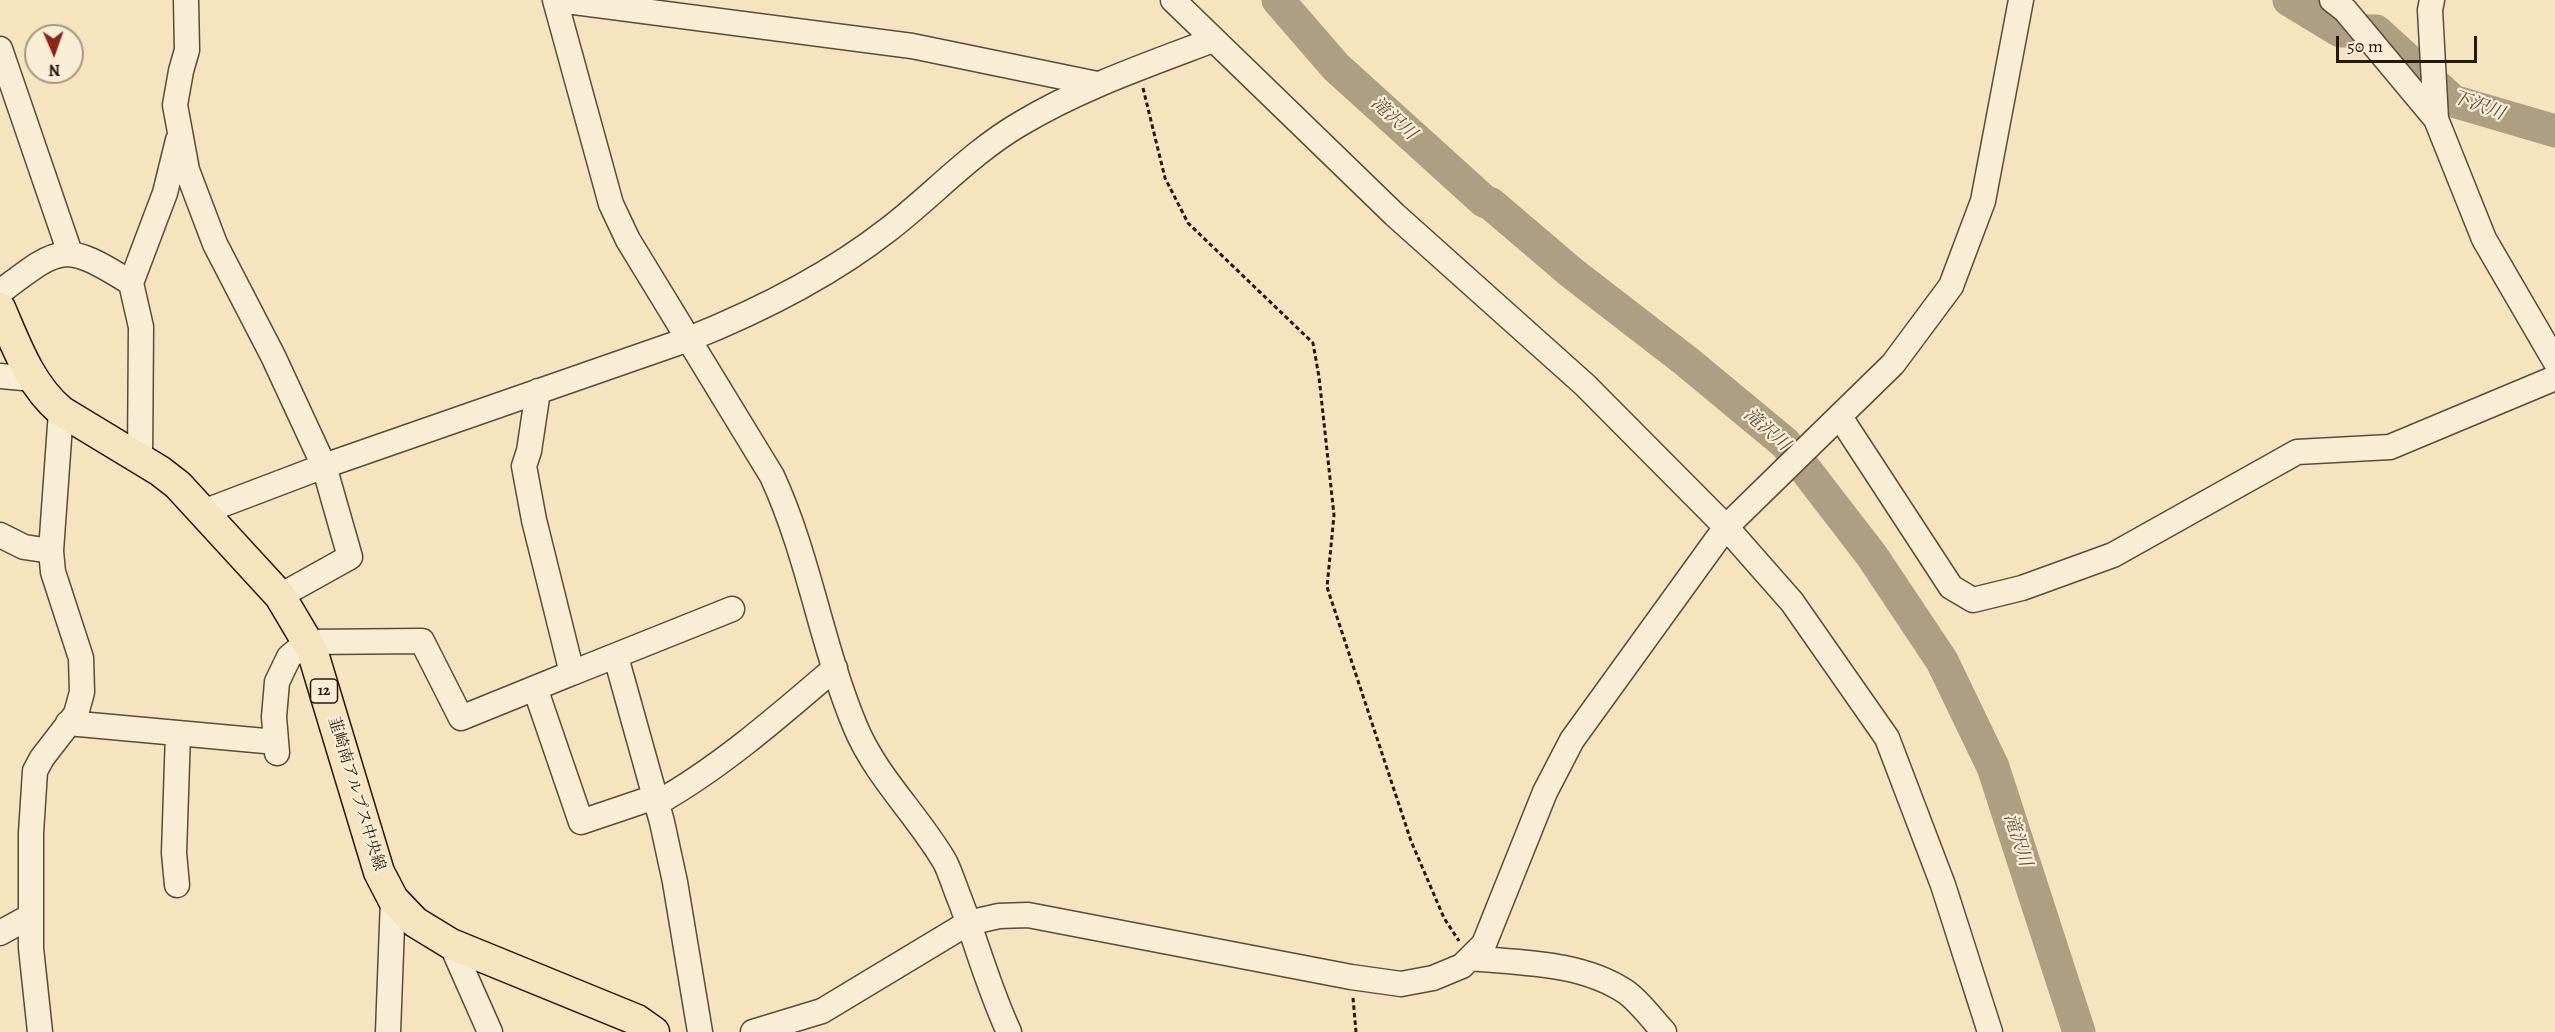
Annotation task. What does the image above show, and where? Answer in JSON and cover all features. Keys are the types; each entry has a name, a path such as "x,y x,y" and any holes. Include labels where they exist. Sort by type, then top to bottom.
{"main road":[{"name":"韮崎南アルプス中央線","path":"0,308 24,364 46,399 61,411 178,484 280,596 312,650 379,872 393,899 415,922 452,944 637,1020 654,1032"}],"street":[{"path":"186,0 187,50 175,105 187,170 215,244 273,356 324,466 350,557 280,596"},
{"path":"1009,1032 990,991 945,863 870,759 855,726 835,668 789,514 772,476 628,240 611,204 557,0 912,46 1097,84"},
{"path":"1173,0 1395,215 1585,385 1726,527 1792,602 1887,738 1942,885 1990,1032"},
{"path":"753,1032 822,1011 968,923 999,916 1028,915 1351,977 1401,984 1433,978 1462,966 1484,944 1545,792 1572,740 1726,527 1893,364 1951,286 1983,201 2021,0"},
{"path":"2432,0 2430,10 2436,112 2484,239 2555,361"},
{"path":"2338,5 2436,112"},
{"path":"203,512 324,466 689,339 736,320 828,272 888,230 972,158 1020,124 1097,84 1213,40"},
{"path":"0,49 70,253"},
{"path":"140,459 141,327 131,283 165,193 179,135"},
{"path":"0,292 42,260 70,253 98,262 131,283"},
{"path":"0,376 34,379"},
{"path":"1833,424 1951,587 1973,600 2022,588 2113,555 2297,452 2390,447 2555,378"},
{"path":"538,391 529,451 524,466 534,520 572,673"},
{"path":"40,1032 31,948 31,833 35,771 42,758 76,714 82,692 81,658 53,572 51,550 61,411"},
{"path":"0,535 24,547 51,550"},
{"path":"68,723 178,733 277,747 274,717 277,682 289,657 307,642 422,642 461,718 732,609"},
{"path":"616,657 656,800 675,882 700,1032"},
{"path":"535,688 580,822 656,800 678,791 776,719 835,668"},
{"path":"177,885 174,853 178,733"},
{"path":"388,1032 393,899"},
{"path":"0,933 31,916"},
{"path":"452,944 490,1032"},
{"path":"1470,958 1542,965 1591,974 1627,993 1664,1032"}],"path":[{"path":"1139,69 1165,178 1188,223 1313,343 1334,515 1327,587 1411,841 1444,918 1470,958"},
{"path":"1351,977 1356,1032"}],"waterway":[{"name":"滝沢川","path":"1278,0 1336,67 1484,201 1491,204 1572,273 1686,361 1785,443 1872,556 1942,661 1993,767 2079,1032"},
{"name":"下沢川","path":"2289,0 2340,31 2376,31 2453,101 2555,131"}]}
